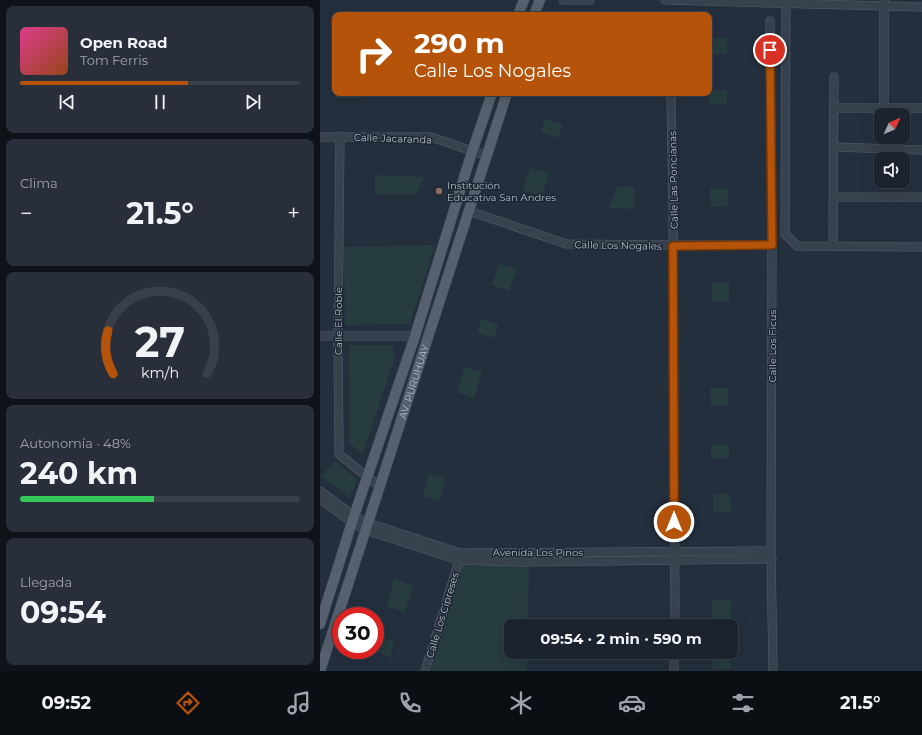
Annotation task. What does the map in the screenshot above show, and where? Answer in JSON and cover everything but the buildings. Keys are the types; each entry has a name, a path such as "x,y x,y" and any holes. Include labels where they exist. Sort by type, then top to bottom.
{"main road":[{"path":"519,12 524,0"},
{"path":"535,12 540,0"},
{"name":"AV. PURUHUAY","path":"320,624 415,336 491,96"},
{"name":"AV. PURUHUAY","path":"320,671 506,96"}],"street":[{"path":"562,0 590,0"},
{"path":"665,0 884,3 922,7"},
{"path":"786,1 785,234 797,246 922,247"},
{"path":"884,3 884,108"},
{"name":"Calle Los Ficus","path":"770,20 772,245 771,555 773,671"},
{"path":"833,246 834,77"},
{"name":"Calle Las Poncianas","path":"671,96 675,619"},
{"path":"834,108 874,108"},
{"path":"910,108 922,108"},
{"name":"Calle El Roble","path":"340,136 338,336 339,454 380,486"},
{"name":"Calle Jacaranda","path":"320,137 431,137 487,156"},
{"path":"834,147 922,150"},
{"path":"834,197 922,197"},
{"name":"Calle Los Nogales","path":"469,211 566,244 673,246 772,245"},
{"path":"320,336 415,336"},
{"name":"Avenida Los Pinos","path":"320,491 354,520"},
{"name":"Avenida Los Pinos","path":"320,499 367,527 459,556 522,562 674,560 771,555"},
{"name":"Avenida Los Pinos","path":"459,556 674,551 771,555"},
{"name":"Calle Los Cipreses","path":"425,671 457,567 459,556"},
{"path":"674,659 674,671"}],"green space":[{"path":"712,38 727,38 727,54 712,54"},
{"path":"712,90 727,90 727,104 709,104 709,96 712,96"},
{"path":"336,96 360,96 360,99 336,98"},
{"path":"396,96 448,96 447,97"},
{"path":"545,119 563,125 558,138 541,132"},
{"path":"530,167 549,173 542,196 523,190"},
{"path":"375,175 424,177 416,194 375,194"},
{"path":"617,187 634,187 634,209 609,208"},
{"path":"710,189 728,189 728,206 711,207"},
{"path":"435,245 410,324 345,325 344,247"},
{"path":"499,263 517,269 509,291 492,285"},
{"path":"712,283 729,283 729,301 712,301"},
{"path":"481,319 498,325 494,338 477,333"},
{"path":"349,345 392,345 395,357 363,454 350,444"},
{"path":"465,367 482,372 474,398 457,392"},
{"path":"710,388 728,388 728,406 711,406"},
{"path":"711,445 729,445 729,458 711,458"},
{"path":"335,461 357,479 350,498 321,476"},
{"path":"429,473 446,478 440,501 423,496"},
{"path":"713,494 730,494 731,512 713,512"},
{"path":"462,565 529,566 528,619 504,619 504,659 527,659 527,671 431,671"},
{"path":"394,579 413,586 405,612 387,606"},
{"path":"712,600 731,600 731,618 712,618"},
{"path":"384,638 394,641 390,657 384,655"},
{"path":"712,659 731,659 731,669 713,669"}],"place":[{"name":"Institución Educativa San Andres","path":"439,191"}],"route":[{"path":"674,522 673,246 772,245 770,50"}]}
